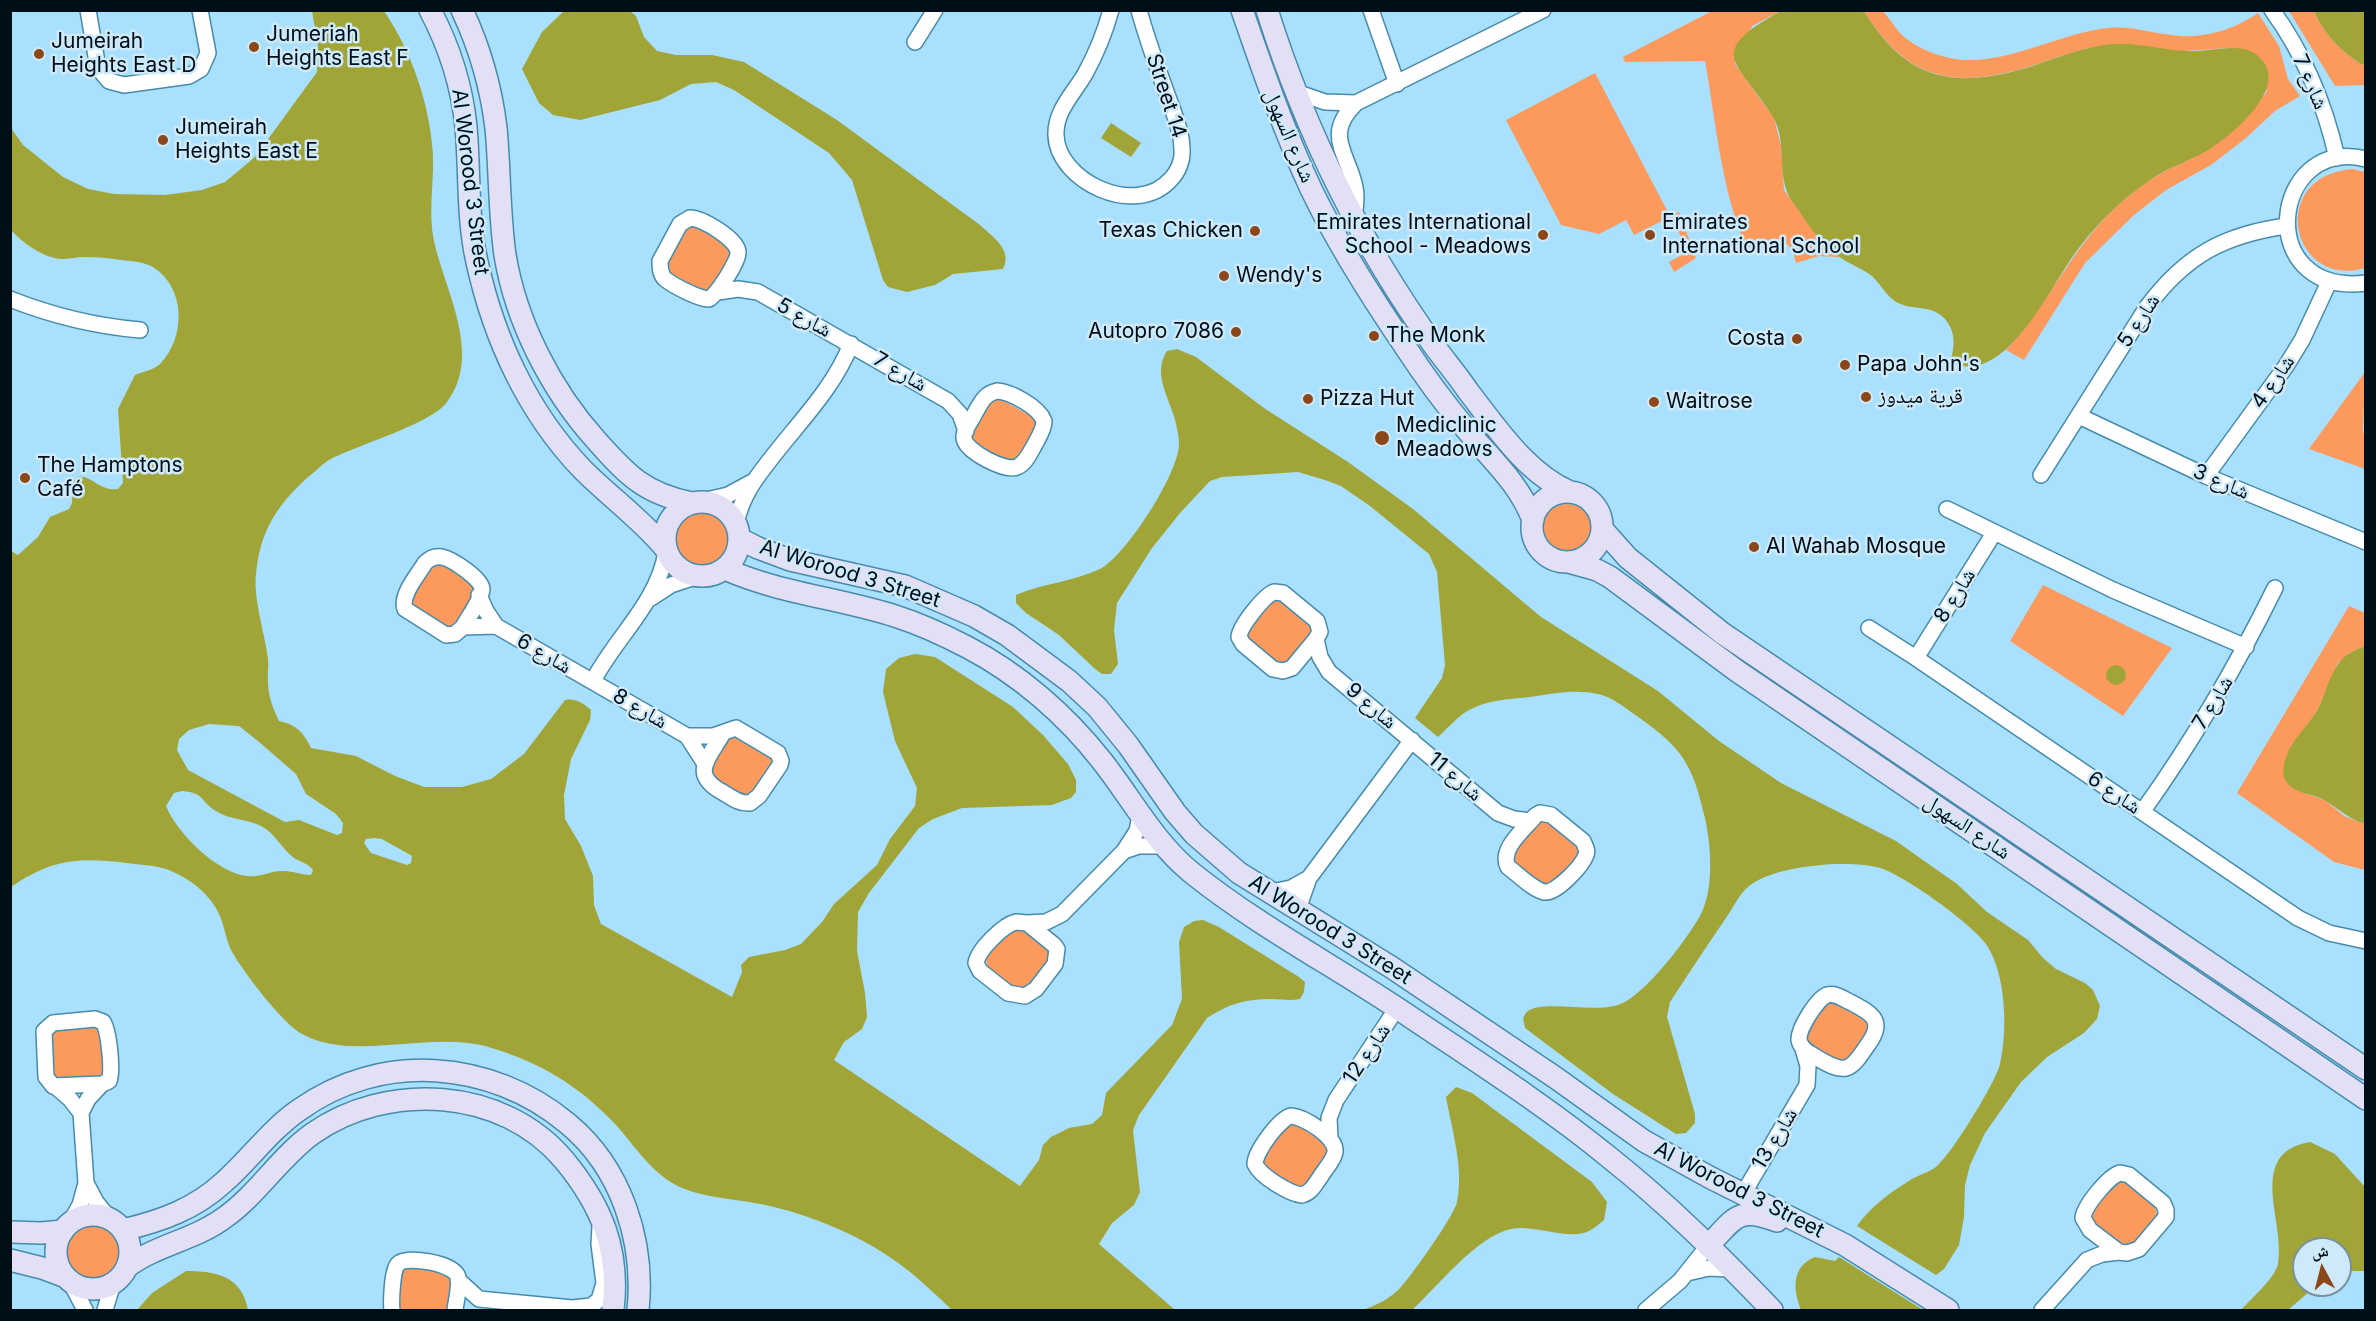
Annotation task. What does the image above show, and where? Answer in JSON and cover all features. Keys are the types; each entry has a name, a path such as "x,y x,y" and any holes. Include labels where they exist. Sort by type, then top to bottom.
{"street":[{"path":"88,10 98,68 109,81 124,85 189,76 201,69 208,54 200,10"},
{"name":"Al Worood 3 Street","path":"430,10 452,60 461,92 466,125 470,215 477,260 486,298 502,345 529,399 545,424 576,462 604,491 641,522 666,550"},
{"name":"Al Worood 3 Street","path":"462,10 482,60 490,93 496,127 498,176 506,255 515,297 530,336 549,374 572,410 587,430 636,481 663,496 697,502"},
{"path":"915,42 935,10"},
{"name":"Street 14","path":"1111,10 1092,60 1059,116 1056,134 1060,153 1075,171 1099,187 1126,197 1144,196 1166,185 1174,176 1183,153 1179,129 1139,10"},
{"name":"شارع السهول","path":"1242,10 1288,138 1312,191 1349,259 1411,356 1467,430 1516,485 1533,520"},
{"name":"شارع السهول","path":"1267,10 1296,92 1354,216 1412,313 1435,348 1475,400 1536,471 1558,487 1570,492"},
{"path":"1371,10 1397,84"},
{"path":"1354,216 1355,187 1342,155 1339,136 1344,118 1356,103 1397,84 1526,14 1543,10"},
{"name":"شارع 7","path":"2272,10 2311,78 2331,133 2337,158"},
{"path":"1296,92 1325,102 1356,103"},
{"path":"2366,159 2337,158 2319,165 2304,176 2293,191 2287,208 2286,226 2290,244 2299,261 2313,273 2329,282 2348,285 2366,284"},
{"path":"469,179 483,174 498,176"},
{"path":"470,215 484,216 501,211"},
{"name":"شارع 5","path":"758,292 738,289 718,292 709,299 704,299 665,279 660,261 680,224 690,218 701,220 734,242 738,253 735,261 745,278 758,292 851,344"},
{"name":"شارع 5","path":"2041,475 2147,307 2164,285 2206,250 2232,238 2258,230 2286,226"},
{"path":"718,292 735,261"},
{"name":"شارع 4","path":"2206,476 2286,366 2302,340 2329,282"},
{"path":"10,299 74,321 140,330"},
{"path":"648,600 671,585 725,569 735,556 742,502 752,482 835,378 851,344"},
{"name":"شارع 7","path":"851,344 948,401 960,414 966,431 964,437 966,444 999,467 1012,469 1024,463 1042,431 1044,421 1039,411 1008,394 997,391 983,400 966,403 948,401"},
{"path":"966,431 983,400"},
{"name":"شارع 3","path":"2079,416 2206,476 2366,542"},
{"path":"698,576 675,566 666,550 664,537 667,525 681,507 728,495 752,482"},
{"path":"1570,492 1592,501 1602,518 1603,530 1592,553 1581,560 1568,562 1555,560 1545,554 1536,544 1532,533 1533,520 1542,502 1550,496 1570,492"},
{"path":"697,502 719,506 726,510 738,531"},
{"path":"1947,509 2112,590 2246,647"},
{"name":"شارع السهول","path":"1603,530 1628,558 1722,633 2361,1062"},
{"name":"Al Worood 3 Street","path":"738,531 784,558 905,586 974,616 1007,635 1069,681 1097,707 1128,745 1175,812 1194,834 1239,873 1401,974 1556,1078 1644,1141 1845,1245 1948,1311"},
{"name":"شارع 8","path":"1916,658 1994,533"},
{"path":"593,681 610,652 648,600 660,577 666,550"},
{"name":"شارع 6","path":"496,626 463,627 455,634 441,633 405,609 403,605 405,597 425,563 430,559 446,558 479,580 482,588 479,596 496,626 593,681"},
{"name":"شارع السهول","path":"1568,562 1610,576 1729,665 2366,1099"},
{"name":"Al Worood 3 Street","path":"725,569 752,581 782,590 894,616 969,648 1027,685 1074,728 1103,761 1144,822 1164,846 1190,871 1254,918 1397,1008 1574,1130 1645,1187 1772,1311"},
{"name":"شارع 7","path":"2142,812 2197,732 2246,647 2275,588"},
{"name":"شارع 9","path":"1329,672 1311,668 1292,668 1282,671 1273,669 1243,644 1239,637 1241,629 1267,596 1274,592 1283,593 1317,621 1320,628 1316,639 1320,657 1329,672 1412,741"},
{"path":"463,627 479,596"},
{"name":"شارع 6","path":"1869,628 2308,924 2329,933 2366,941"},
{"path":"1292,668 1316,639"},
{"name":"شارع 8","path":"593,681 687,736 705,764 705,778 711,786 744,804 756,801 780,765 778,753 742,730 731,728 722,735 687,736"},
{"path":"705,764 722,735"},
{"path":"1210,886 1228,891 1275,918 1292,915 1298,909 1309,878 1412,741"},
{"name":"شارع 11","path":"1412,741 1498,813 1514,819 1531,821 1540,813 1551,815 1583,841 1586,850 1585,857 1559,888 1545,892 1508,867 1505,857 1510,847 1507,829 1498,813"},
{"path":"1510,847 1531,821"},
{"path":"1027,923 1054,945 1058,954 1055,964 1036,990 1025,996 1008,993 980,971 976,963 978,955 1005,926 1016,922 1046,922 1062,914 1124,851 1144,822 1170,826 1204,858 1227,870 1239,873"},
{"path":"1124,851 1139,846 1164,846"},
{"path":"1271,892 1291,888 1309,878"},
{"path":"1054,945 1062,914"},
{"name":"شارع 13","path":"1743,1194 1807,1085 1808,1066 1799,1033 1822,997 1836,995 1868,1012 1875,1021 1876,1032 1853,1064 1834,1069 1807,1085"},
{"name":"شارع 12","path":"1336,1100 1320,1113 1301,1118 1291,1116 1282,1120 1258,1153 1255,1164 1262,1174 1296,1195 1312,1190 1334,1155 1335,1146 1330,1138 1329,1118 1336,1100 1397,1008"},
{"path":"57,1087 102,1084 109,1081 111,1073 105,1026 95,1019 53,1023 44,1030 46,1077 50,1084 70,1099 81,1113"},
{"path":"1803,1049 1834,1069"},
{"path":"10,1232 41,1233 66,1227 88,1215 116,1224 151,1224 177,1214 202,1200 224,1183 269,1133 299,1109 333,1090 369,1077 398,1071 426,1069 455,1072 484,1078 511,1088 550,1108 594,1151 612,1176 625,1204 634,1233 639,1264 638,1311"},
{"path":"85,1311 57,1259 56,1249 80,1204 86,1183 81,1113 88,1099 102,1084"},
{"path":"10,1260 42,1268 87,1288 105,1287 151,1252 202,1231 222,1220 257,1190 290,1153 328,1124 363,1108 402,1100 452,1100 491,1110 527,1129 558,1154 584,1185 603,1220 614,1272 613,1311"},
{"path":"1301,1118 1330,1138"},
{"path":"2042,1311 2087,1260 2103,1254 2132,1253 2139,1249 2166,1213 2163,1203 2129,1175 2120,1173 2112,1177 2085,1210 2084,1222 2090,1230 2119,1252"},
{"path":"86,1183 96,1202 129,1242 130,1255 105,1311"},
{"path":"1646,1311 1687,1273 1708,1246 1736,1218 1752,1213 1819,1238 1845,1245"},
{"path":"458,1280 479,1299 575,1309 591,1306 599,1300 604,1283 598,1236 603,1220"},
{"path":"2087,1260 2090,1230"},
{"path":"392,1311 395,1269 404,1260 448,1266 455,1272 458,1280 455,1311"},
{"path":"1687,1273 1709,1268 1731,1269"},
{"path":"461,1311 479,1299"}],"shaded area":[{"path":"565,10 630,11 636,16 644,37 657,51 676,55 712,55 744,62 837,120 980,225 996,239 1004,250 1003,269 953,274 935,285 907,292 888,287 883,280 852,180 829,153 734,90 716,82 691,84 660,100 580,120 553,115 539,103 522,69 542,32"},
{"path":"312,11 384,11 411,61 424,98 431,136 432,231 458,323 462,344 462,364 457,384 447,402 438,410 410,426 326,462 297,487 272,520 261,545 256,584 268,659 269,692 279,721 299,730 311,748 356,756 395,776 424,787 462,787 491,779 524,754 565,700 576,700 582,703 591,710 590,720 571,759 564,795 565,819 581,846 593,876 594,905 601,924 732,997 742,972 741,965 749,957 785,950 801,944 822,922 834,904 877,865 890,839 915,806 917,788 895,741 883,692 886,669 899,658 915,654 935,657 1013,707 1043,735 1068,764 1076,780 1076,792 1071,798 1052,805 962,808 933,819 919,828 869,893 858,912 857,951 867,1017 862,1029 844,1042 834,1060 1020,1186 1039,1160 1043,1145 1051,1137 1069,1128 1092,1124 1102,1115 1106,1093 1172,1025 1182,999 1179,942 1184,927 1194,921 1203,920 1219,927 1299,977 1305,982 1304,992 1300,999 1245,1001 1222,1009 1207,1018 1139,1115 1133,1130 1140,1192 1134,1205 1112,1223 1099,1244 1175,1310 952,1310 920,1280 883,1252 828,1224 789,1211 703,1194 672,1183 654,1169 617,1126 588,1098 557,1076 523,1059 485,1046 463,1042 344,1046 322,1042 302,1034 273,1007 243,968 230,948 220,916 211,900 198,887 174,872 147,865 110,861 66,862 40,871 11,887 11,551 18,555 38,537 50,517 69,509 72,503 73,482 77,477 87,478 111,489 118,489 123,483 118,409 135,375 158,366 169,353 175,340 179,313 172,287 153,267 138,262 108,258 55,258 34,249 11,230 11,128 23,145 63,177 88,189 114,194 165,195 202,190 225,182 255,157 317,72 318,46","holes":["209,724 239,726 258,741 296,774 306,794 336,814 343,823 342,833 337,835 299,820 285,822 188,770 177,750 179,739 189,730","190,792 202,798 221,814 261,826 294,858 311,868 313,870 311,875 279,871 247,876 223,868 199,850 171,817 166,806 174,793","366,839 382,839 412,856 411,863 407,865 371,853 364,843"]},
{"path":"1712,11 1781,11 1752,26 1735,64 1774,118 1781,146 1784,190 1824,244 1839,257 1819,256 1796,263 1790,248 1779,239 1760,250 1755,247 1746,247 1725,179 1705,61 1625,62 1623,57"},
{"path":"1781,11 1864,11 1896,52 1914,65 1953,78 1999,75 2084,49 2128,44 2187,51 2233,48 2249,51 2263,61 2268,73 2268,85 2253,111 2231,133 2210,149 2153,178 2119,205 2078,250 2038,312 2022,332 2006,349 1988,362 1970,367 1950,362 1954,340 1949,324 1940,314 1894,301 1873,277 1842,259 1825,245 1788,194 1778,127 1735,59 1735,49 1742,38"},
{"path":"1864,11 1883,11 1906,39 1922,48 1939,55 1966,60 1999,57 2100,29 2128,28 2183,36 2206,35 2228,29 2258,13 2279,46 2288,79 2300,96 2275,111 2246,138 2211,165 2166,190 2134,215 2085,263 2024,360 2006,350 2021,333 2099,224 2121,202 2149,181 2220,141 2249,114 2267,91 2230,48 2166,51 2115,44 2077,51 2001,74 1977,78 1954,77 1934,73 1915,65 1897,52 1880,34"},
{"path":"2289,11 2314,11 2335,43 2365,66 2365,85 2335,86"},
{"path":"2314,11 2365,11 2365,66 2335,43"},
{"path":"1595,73 1670,216 1679,212 1696,258 1674,272 1669,262 1689,251 1670,217 1634,235 1626,220 1599,234 1561,225 1506,120"},
{"path":"1111,123 1141,143 1131,157 1101,138"},
{"path":"2353,169 2365,172 2365,268 2340,270 2320,263 2306,248 2299,229 2299,209 2307,191 2325,176"},
{"path":"693,226 728,245 731,254 712,287 704,291 668,272 667,267 669,253 673,246 683,233"},
{"path":"1177,349 1196,357 1264,408 1348,462 1413,509 1541,617 1658,691 1719,741 1781,783 1896,841 1957,884 1987,912 2028,940 2056,969 2085,983 2093,990 2100,1006 2097,1019 2084,1033 2047,1057 2021,1082 1985,1133 1970,1165 1965,1185 1964,1217 1959,1245 1944,1269 1936,1275 1857,1226 1889,1194 1933,1169 1943,1160 1982,1101 2000,1064 2004,1035 2003,1002 1998,970 1993,956 1978,935 1937,901 1891,872 1867,865 1832,864 1794,869 1776,873 1749,886 1737,900 1670,1002 1667,1017 1695,1114 1695,1123 1686,1133 1676,1134 1613,1094 1525,1028 1523,1018 1527,1011 1535,1008 1608,1007 1629,1000 1665,964 1702,912 1710,878 1707,829 1695,782 1689,769 1674,746 1663,736 1621,705 1603,695 1564,692 1483,704 1465,713 1438,737 1415,718 1442,678 1445,665 1437,572 1429,554 1370,506 1341,486 1298,472 1222,477 1210,481 1180,513 1152,548 1117,603 1114,630 1118,664 1111,674 1102,674 1059,635 1026,613 1016,603 1016,595 1100,569 1123,548 1149,512 1171,473 1177,456 1178,433 1163,384 1161,367 1167,351"},
{"path":"2365,372 2363,432 2365,469 2309,449"},
{"path":"998,398 1033,417 1037,425 1018,459 1008,460 995,457 974,444 971,436 990,403"},
{"path":"1567,504 1584,511 1591,528 1584,545 1567,552 1550,545 1543,528 1550,511"},
{"path":"702,510 718,515 726,523 731,539 726,555 718,563 702,568 686,563 678,555 673,539 678,523 686,515"},
{"path":"438,564 473,583 477,591 457,625 449,629 411,606 420,581 428,570"},
{"path":"2043,585 2172,648 2123,716 2010,641"},
{"path":"1272,599 1296,610 1306,619 1312,630 1289,662 1277,662 1271,659 1245,637 1248,627"},
{"path":"2349,606 2365,613 2365,646 2350,653 2338,663 2318,709 2291,746 2304,793 2325,800 2344,816 2365,824 2365,870 2334,862 2237,793"},
{"path":"2365,646 2365,824 2349,817 2321,798 2291,787 2284,773 2289,749 2318,709 2341,660"},
{"path":"2116,665 2123,668 2126,675 2123,682 2116,685 2109,682 2106,675 2109,668"},
{"path":"735,734 770,753 774,761 755,795 747,799 711,780 712,766 717,754 725,742"},
{"path":"1544,820 1577,844 1580,852 1556,883 1543,885 1515,863 1514,857 1521,840 1539,821"},
{"path":"1018,926 1050,950 1053,958 1029,989 1015,990 988,968 986,959 1009,929"},
{"path":"1832,998 1867,1018 1871,1027 1851,1060 1842,1064 1807,1044 1806,1038 1812,1018"},
{"path":"93,1027 101,1032 104,1074 101,1078 53,1078 51,1035 58,1030"},
{"path":"1456,1087 1472,1093 1592,1182 1607,1202 1604,1220 1581,1234 1511,1229 1485,1241 1472,1251 1412,1310 1362,1310 1383,1301 1401,1287 1449,1220 1457,1202 1458,1162 1446,1097"},
{"path":"1291,1123 1297,1124 1325,1144 1329,1152 1304,1188 1295,1187 1265,1168 1262,1159 1283,1128"},
{"path":"2310,1142 2335,1154 2365,1187 2365,1271 2352,1271 2352,1237 2292,1237 2292,1297 2303,1297 2288,1310 2241,1310 2268,1282 2278,1264 2279,1247 2273,1174 2279,1160 2290,1149"},
{"path":"2123,1181 2154,1205 2157,1214 2133,1244 2124,1247 2092,1222 2091,1217 2099,1200 2117,1182"},
{"path":"93,1223 109,1228 117,1236 122,1252 117,1268 109,1276 93,1281 77,1276 69,1268 64,1252 69,1236 77,1228"},
{"path":"1815,1257 1835,1261 1839,1257 1923,1310 1801,1310 1796,1294 1796,1279 1807,1261"},
{"path":"406,1265 445,1269 452,1276 449,1310 396,1310 400,1272"},
{"path":"186,1271 217,1274 234,1283 245,1299 248,1310 137,1310 152,1293"}],"place":[{"name":"Jumeriah Heights East F","path":"254,47"},
{"name":"Jumeirah Heights East D","path":"39,54"},
{"name":"Jumeirah Heights East E","path":"163,140"},
{"name":"Texas Chicken","path":"1255,231"},
{"name":"Emirates International School - Meadows","path":"1543,235"},
{"name":"Emirates International School","path":"1650,235"},
{"name":"Wendy's","path":"1224,276"},
{"name":"Autopro 7086","path":"1236,332"},
{"name":"The Monk","path":"1374,336"},
{"name":"Costa","path":"1797,339"},
{"name":"Papa John's","path":"1845,365"},
{"name":"قرية ميدوز","path":"1866,397"},
{"name":"Pizza Hut","path":"1308,399"},
{"name":"Waitrose","path":"1654,402"},
{"name":"Mediclinic Meadows","path":"1382,438"},
{"name":"The Hamptons Café","path":"25,478"},
{"name":"Al Wahab Mosque","path":"1754,547"}]}
